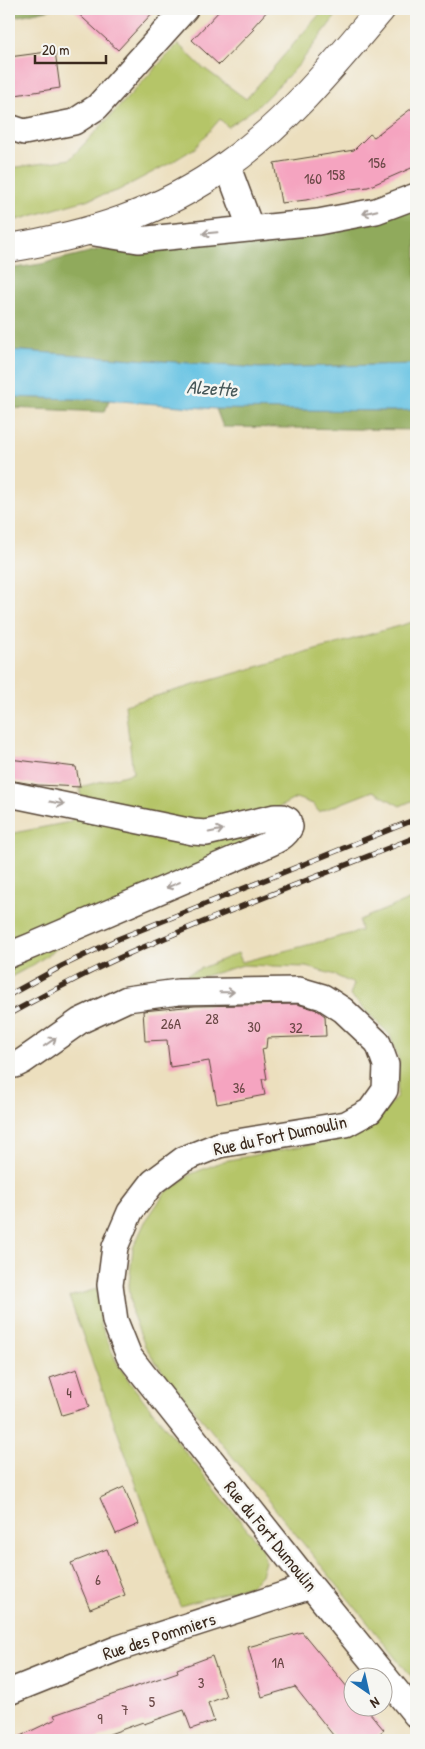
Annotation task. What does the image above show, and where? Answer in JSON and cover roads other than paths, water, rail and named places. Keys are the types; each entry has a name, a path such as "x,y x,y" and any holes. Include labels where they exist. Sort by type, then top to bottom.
{"main road":[{"path":"9,248 88,232 130,218 176,197 227,166 274,128 320,81 381,9"}],"street":[{"path":"9,126 24,132 74,122 97,107 185,9"},
{"path":"227,166 251,229"},
{"path":"88,232 138,240 318,222 376,211 416,196"},
{"path":"9,794 206,834 275,817 282,817 288,820 290,826 282,837 262,847 9,954"},
{"name":"Rue du Fort Dumoulin","path":"9,1066 23,1061 80,1021 127,999 178,992 299,990 323,997 344,1010 378,1043 386,1065 385,1090 370,1111 346,1124 219,1145 184,1159 154,1182 130,1212 115,1247 110,1284 115,1321 129,1356 416,1715"},
{"name":"Rue des Pommiers","path":"9,1692 116,1649 311,1586"}],"water":[{"name":"Alzette","path":"9,350 259,368 416,364 416,410 216,409 109,400 9,397"}],"railway":[{"path":"9,995 62,966 118,939 416,819"},
{"path":"9,1014 98,968 163,939 416,837"}]}
